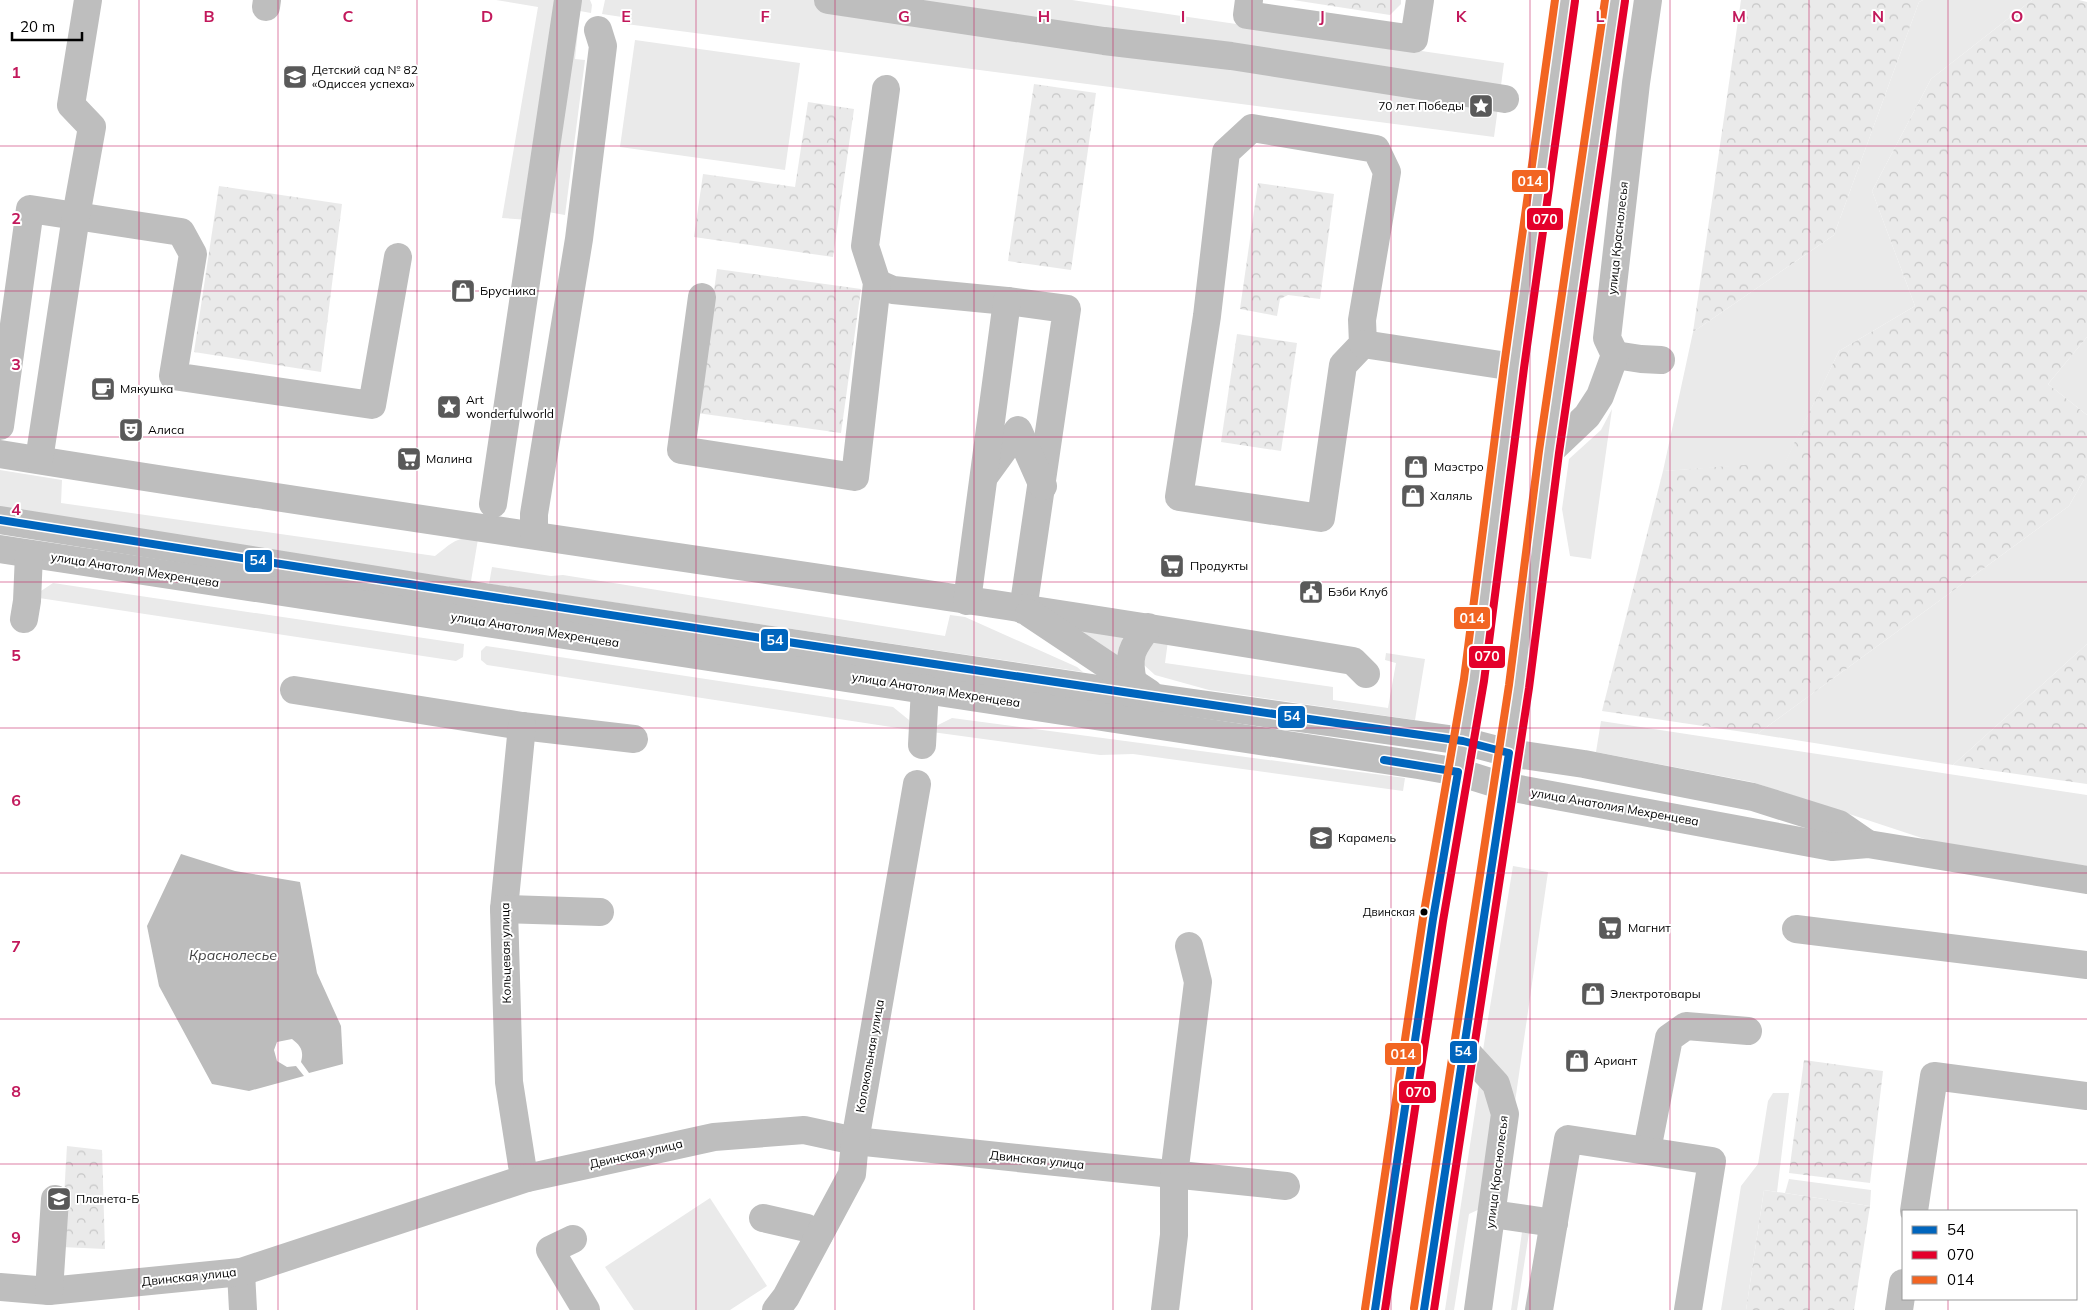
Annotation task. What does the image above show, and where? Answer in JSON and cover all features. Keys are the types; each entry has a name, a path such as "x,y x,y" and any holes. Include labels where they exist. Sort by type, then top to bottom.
{"street":[{"path":"39,460 76,216 92,127 72,105 88,0"},
{"path":"493,504 568,0"},
{"path":"828,0 1104,41 1232,56 1505,99"},
{"path":"1249,0 1247,14 1414,39 1420,0"},
{"path":"1375,1310 1433,919 1474,680 1514,367 1565,0"},
{"path":"1424,1310 1509,752 1549,452 1615,0"},
{"name":"улица Краснолесья","path":"1615,355 1607,338 1636,82 1648,0"},
{"path":"534,535 534,514 579,239 603,46 598,30"},
{"path":"702,297 681,450 855,477 877,283 865,246 886,89"},
{"path":"1252,128 1376,149 1387,172 1362,320 1363,344 1343,365 1320,518 1179,497 1207,316 1226,152 1252,128"},
{"path":"0,426 30,209 181,232 194,254 173,376 372,405 398,257"},
{"path":"877,283 893,290 1067,309 1023,610"},
{"path":"967,601 1007,301"},
{"path":"1363,344 1514,367"},
{"path":"1549,452 1587,416 1596,403 1615,355 1660,360"},
{"path":"984,476 1018,430 1042,486"},
{"name":"улица Анатолия Мехренцева","path":"0,454 1023,610 1148,627 1353,662 1366,674"},
{"name":"улица Анатолия Мехренцева","path":"0,520 478,596 1158,698 1463,741 1509,752 1584,764 1753,797 1839,824 1868,844"},
{"name":"улица Анатолия Мехренцева","path":"0,549 925,688 1458,772 1504,786 1832,847 1868,844 2087,880"},
{"path":"24,619 27,601 29,554"},
{"name":"улица Анатолия Мехренцева","path":"1023,610 1158,698"},
{"path":"1133,682 1130,666 1134,646 1148,627"},
{"path":"922,745 925,688"},
{"path":"294,690 522,726 634,739"},
{"name":"Кольцевая улица","path":"522,726 504,909 509,1082 522,1165 527,1178"},
{"name":"Колокольная улица","path":"776,1310 852,1174 855,1141 917,784"},
{"path":"504,909 600,912"},
{"path":"1796,929 2087,965"},
{"path":"1166,1310 1174,1235 1174,1175 1198,982 1188,946"},
{"path":"1647,1150 1669,1038 1686,1026 1748,1031"},
{"name":"улица Краснолесья","path":"1463,1048 1496,1084 1505,1114 1478,1310"},
{"path":"1914,1210 1934,1076 2087,1096"},
{"name":"Двинская улица","path":"0,1287 50,1292 241,1272 527,1178 714,1137 804,1130 855,1141 1286,1186"},
{"path":"1539,1310 1568,1139 1712,1161 1688,1310"},
{"path":"50,1292 55,1199"},
{"path":"1492,1214 1554,1223"},
{"path":"763,1218 807,1228 819,1235"},
{"path":"561,1244 586,1310"},
{"path":"241,1272 243,1310"},
{"path":"1899,1310 1902,1290"}],"green space":[{"path":"496,0 562,0 529,220 502,218 538,7"},
{"path":"575,0 590,0 592,5 591,13 580,11 575,59 585,60 565,215 548,212"},
{"path":"605,0 1072,0 1504,63 1494,137 626,24 622,17 602,14"},
{"path":"1293,0 1401,0 1401,4 1390,15"},
{"path":"1741,0 1923,0 1919,2 1834,235 1693,332"},
{"path":"1923,0 2032,0 1931,79 1872,191 1915,306 1839,351 1785,463 1663,471 1693,332 1834,235 1919,2"},
{"path":"2032,0 2079,0 2087,2 2087,337 2048,384 2087,415 2087,474 2069,506 1757,734 1602,711 1663,471 1785,462 1839,351 1915,306 1872,191 1931,79"},
{"path":"635,40 800,63 785,170 620,147"},
{"path":"1034,84 1096,93 1071,270 1008,261"},
{"path":"808,102 854,109 833,257 694,237 703,174 795,187"},
{"path":"1258,183 1334,194 1320,299 1288,295 1280,299 1277,316 1240,309"},
{"path":"219,186 342,204 321,372 194,352"},
{"path":"717,269 861,289 841,433 697,413"},
{"path":"1237,334 1297,343 1281,451 1221,442"},
{"path":"2087,337 2087,415 2048,384"},
{"path":"1612,409 1591,559 1570,556 1562,509 1569,459 1601,430"},
{"path":"0,470 62,480 61,503 435,556 459,539 478,539 471,581 0,514"},
{"path":"2087,474 2087,644 1953,765 1757,734 2069,506"},
{"path":"492,567 551,576 563,575 945,636 950,615 965,617 1077,667 1083,672 489,584"},
{"path":"53,583 464,644 463,657 456,661 39,598 41,591"},
{"path":"1058,628 1135,631 1123,666"},
{"path":"1168,641 1165,663 1333,687 1333,700 1388,708 1396,663 1385,660 1386,653 1425,659 1415,720 1209,690 1155,675 1144,665 1143,649 1150,643"},
{"path":"2087,644 2087,784 1953,765"},
{"path":"486,646 893,707 909,720 911,730 487,665 481,660 481,651"},
{"path":"952,718 1405,778 1403,791 1133,754 1100,755 932,732 938,725"},
{"path":"1601,721 2087,795 2087,866 1940,844 1752,782 1596,752"},
{"path":"1513,866 1548,872 1515,1102 1483,1050"},
{"path":"1804,1060 1883,1071 1870,1183 1789,1173"},
{"path":"1480,1079 1496,1111 1482,1208 1469,1214 1454,1310 1445,1310"},
{"path":"1773,1093 1789,1093 1777,1192 1764,1190 1746,1310 1721,1310 1741,1186 1758,1164 1768,1101"},
{"path":"67,1146 102,1150 105,1249 61,1247"},
{"path":"1789,1179 1871,1190 1870,1206 1785,1193"},
{"path":"1764,1190 1870,1206 1854,1310 1746,1310"},
{"path":"710,1198 767,1286 730,1310 634,1310 605,1267"},
{"path":"1522,1232 1529,1233 1517,1310 1511,1310"}],"water":[{"name":"Краснолесье","path":"181,854 235,871 300,882 317,973 341,1026 343,1064 309,1073 301,1062 301,1049 292,1039 277,1042 274,1050 277,1061 287,1067 296,1066 304,1076 249,1091 212,1084 159,986 147,926"}],"transit line":[{"name":"014","path":"1365,1309 1423,918 1464,679 1504,366 1555,0"},
{"name":"014","path":"1414,1308 1509,685 1539,451 1605,0"},
{"name":"070","path":"1385,1310 1443,921 1484,681 1524,368 1575,1"},
{"name":"070","path":"1434,1310 1529,688 1559,453 1625,1"},
{"name":"54","path":"0,520 731,634 1463,741 1509,753 1424,1310"},
{"name":"54","path":"1375,1310 1433,919 1458,772 1384,760"}],"place":[{"name":"Детский сад № 82 «Одиссея успеха»","path":"295,77"},
{"name":"70 лет Победы","path":"1481,106"},
{"name":"Брусника","path":"463,291"},
{"name":"Мякушка","path":"103,389"},
{"name":"Art wonderfulworld","path":"449,407"},
{"name":"Алиса","path":"131,430"},
{"name":"Малина","path":"409,459"},
{"name":"Маэстро","path":"1416,467"},
{"name":"Халяль","path":"1413,496"},
{"name":"Продукты","path":"1172,566"},
{"name":"Бэби Клуб","path":"1311,592"},
{"name":"Карамель","path":"1321,838"},
{"name":"Двинская","path":"1424,912"},
{"name":"Магнит","path":"1610,928"},
{"name":"Электротовары","path":"1593,994"},
{"name":"Ариант","path":"1577,1061"},
{"name":"Планета-Б","path":"59,1199"}]}
